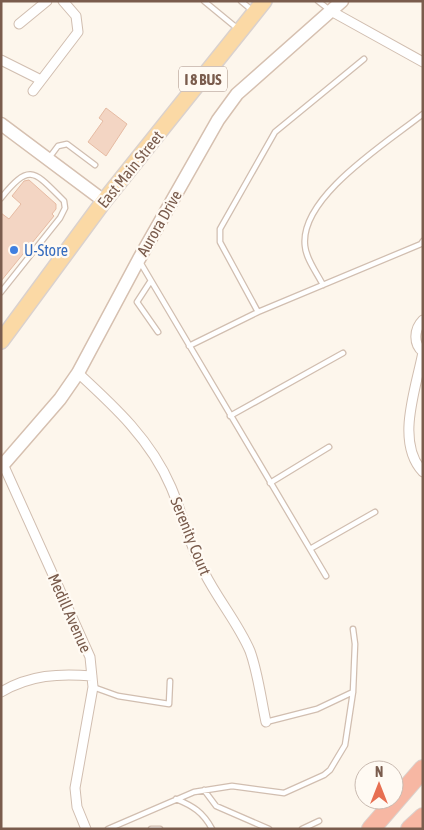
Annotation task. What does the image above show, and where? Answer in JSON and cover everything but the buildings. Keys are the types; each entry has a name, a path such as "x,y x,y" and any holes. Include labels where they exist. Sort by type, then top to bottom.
{"highway":[{"path":"371,829 423,770"},
{"path":"410,829 423,817"}],"main road":[{"name":"East Main Street","path":"3,334 104,202 260,7"}],"street":[{"path":"19,24 47,1"},
{"path":"32,91 78,32 76,16 63,1"},
{"name":"Aurora Drive","path":"2,466 60,399 78,373 139,259 218,120 237,94 342,1"},
{"path":"331,11 423,62"},
{"path":"1,60 41,80"},
{"path":"1,124 104,202"},
{"path":"423,320 419,324 415,339 418,348 423,352 408,434 414,463 423,472"},
{"name":"Serenity Court","path":"78,373 128,418 154,454 170,486 189,539 204,573 237,626 250,653 266,722"},
{"name":"Medill Avenue","path":"2,466 90,657 93,687 75,788 77,807 86,829"},
{"path":"1,692 16,684 49,675 92,676"}],"lane":[{"path":"204,1 241,32"},
{"path":"241,1 260,7"},
{"path":"318,1 331,11"},
{"path":"258,312 220,242 220,229 275,132 364,59"},
{"path":"323,284 305,248 305,228 320,200 333,186 423,114"},
{"path":"48,159 58,146 67,144 95,165"},
{"path":"1,198 24,174 31,174 50,187 64,201 65,208 50,232 1,292"},
{"path":"189,346 258,312 421,244 423,241"},
{"path":"139,259 150,282 326,576"},
{"path":"150,282 137,302 158,332"},
{"path":"230,416 343,353"},
{"path":"270,483 329,447"},
{"path":"310,549 375,512"},
{"path":"108,829 176,799 204,790 232,786 284,792 324,776 330,770 345,745 353,692 355,644 353,629"},
{"path":"93,687 118,696 169,704 170,681"},
{"path":"266,722 317,709 353,692"},
{"path":"204,790 216,806 269,829"},
{"path":"176,799 193,806 206,816 212,829"},
{"path":"302,829 319,821"},
{"path":"151,829 160,829"}],"place":[{"name":"U-Store","path":"14,250"}]}
